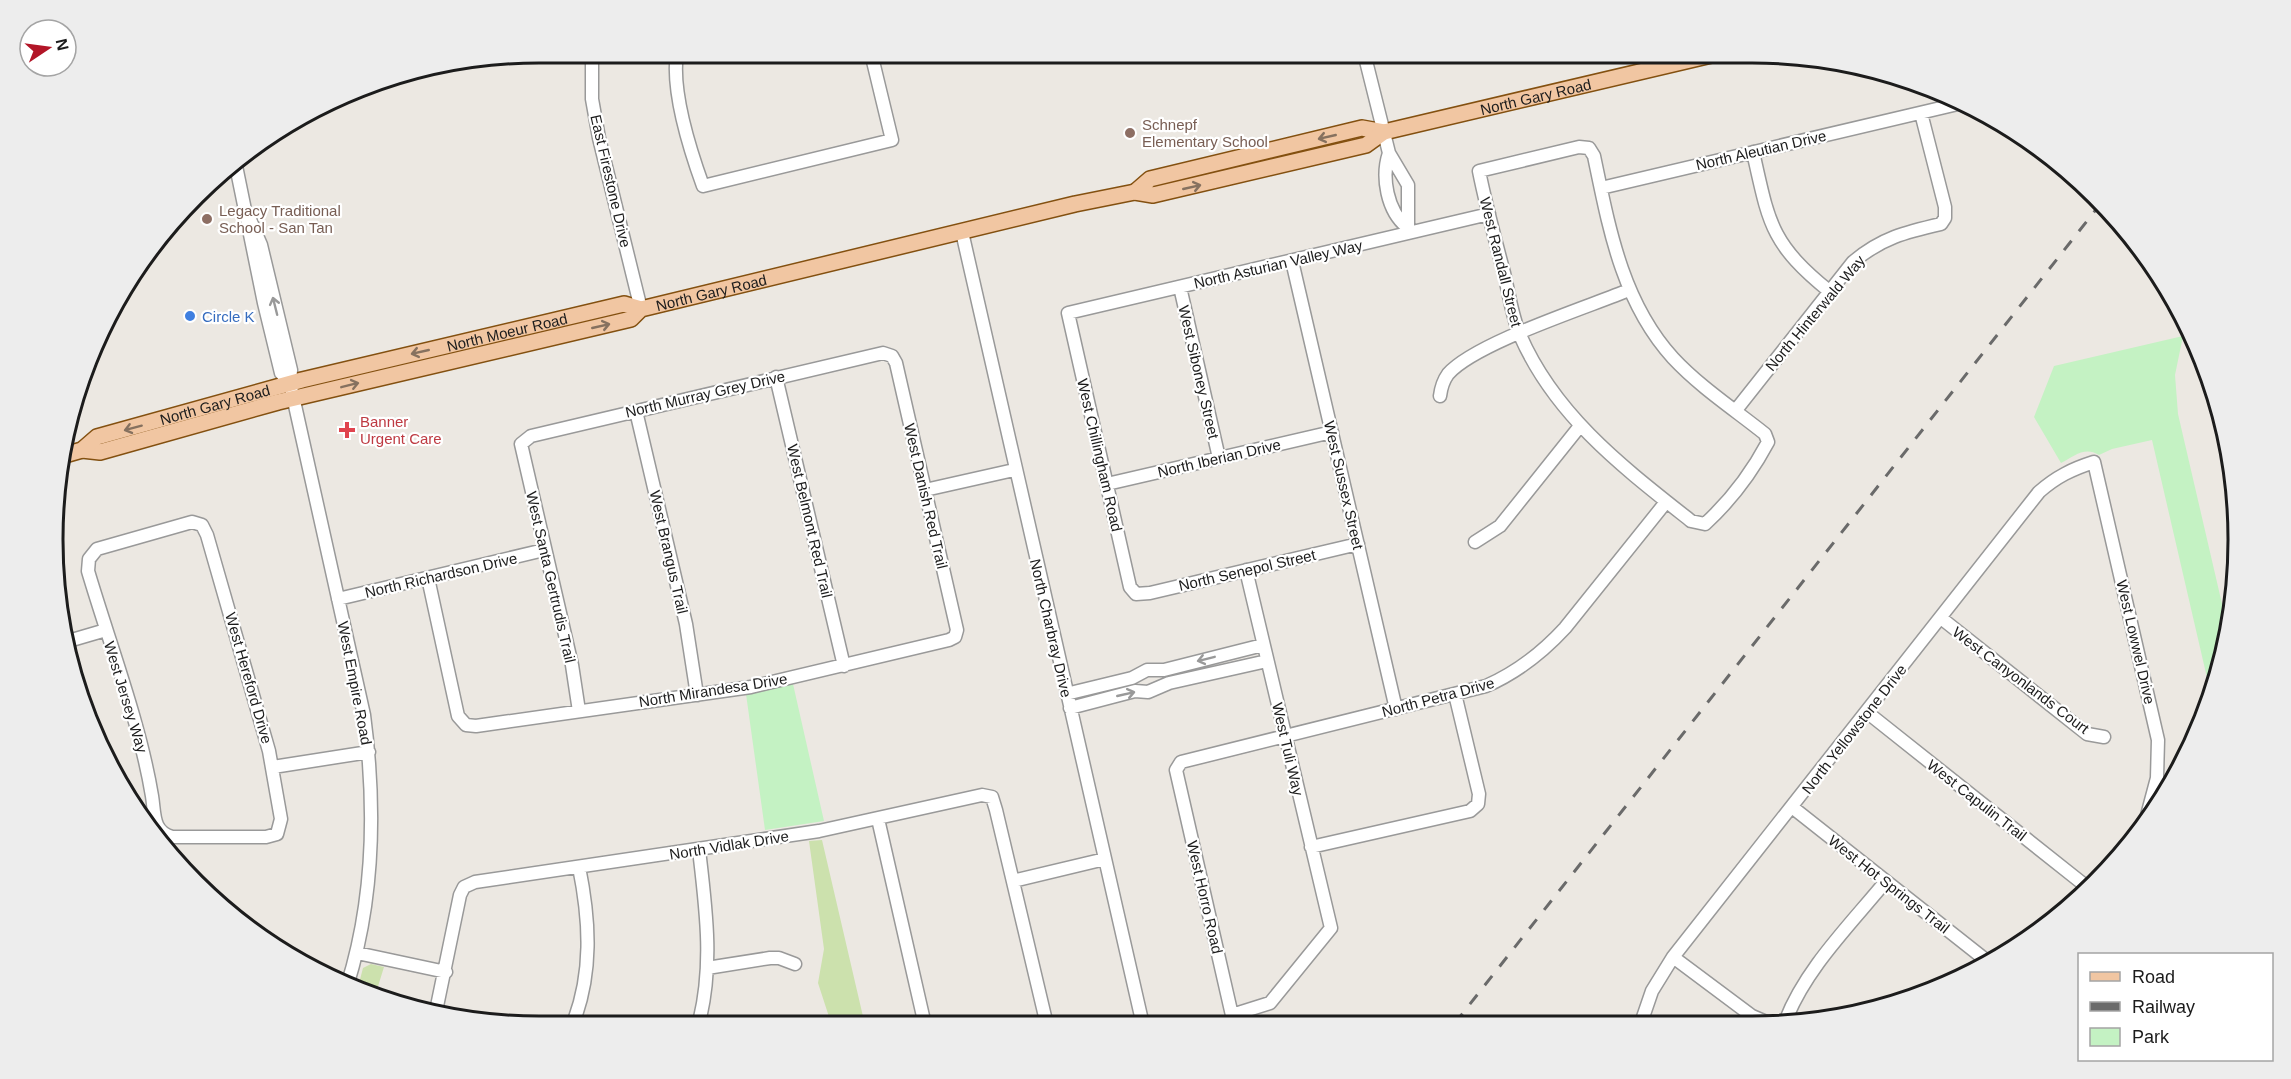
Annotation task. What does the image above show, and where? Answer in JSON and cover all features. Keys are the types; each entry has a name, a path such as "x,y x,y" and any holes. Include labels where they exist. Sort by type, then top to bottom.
{"main road":[{"name":"North Gary Road","path":"71,453 82,450 97,437 292,391 631,319 641,309 1135,192 1154,195 1366,146 1384,132 1674,63"},
{"name":"North Moeur Road","path":"374,362 624,304 641,309"},
{"name":"North Gary Road","path":"292,391 374,362"}],"street":[{"name":"East Firestone Drive","path":"592,63 592,99 599,138 641,309"},
{"path":"678,63 679,96 692,156 703,186 892,140 874,63"},
{"path":"1367,63 1389,153 1408,185 1410,210 1407,230"},
{"name":"North Aleutian Drive","path":"1601,188 1949,106"},
{"name":"North Hinterwald Way","path":"1736,410 1853,262 1872,246 1898,234 1941,224 1945,218 1945,207 1921,113"},
{"name":"West Randall Street","path":"1601,188 1594,156 1589,148 1579,147 1479,171 1520,334 1543,376 1580,426 1603,449 1691,520 1705,525 1744,480 1768,442 1765,434 1736,410"},
{"path":"1753,152 1774,232 1790,256 1829,291"},
{"path":"1389,153 1385,165 1385,190 1398,219 1407,230"},
{"name":"West Empire Road","path":"237,171 248,215 261,245 291,370 292,391 364,715 369,752 370,858 366,909 350,977"},
{"path":"1601,188 1619,263 1629,290 1658,340 1675,360 1736,410"},
{"path":"1390,197 1401,198 1407,194"},
{"name":"North Asturian Valley Way","path":"1068,313 1292,261 1407,230 1489,214"},
{"name":"North Charbray Drive","path":"962,232 1014,470 1141,1016"},
{"name":"West Sussex Street","path":"1292,261 1396,709"},
{"name":"West Siboney Street","path":"1180,287 1219,458"},
{"path":"1440,396 1442,385 1449,374 1469,357 1629,290"},
{"name":"West Chillingham Road","path":"1068,313 1130,587 1136,594"},
{"name":"North Murray Grey Drive","path":"521,444 531,436 776,377 883,353 892,356"},
{"name":"West Danish Red Trail","path":"892,356 896,363 957,630 955,637"},
{"name":"West Belmont Red Trail","path":"776,377 844,666"},
{"name":"West Brangus Trail","path":"636,411 686,624 697,695"},
{"path":"1475,542 1500,526 1580,426"},
{"name":"North Iberian Drive","path":"1107,484 1332,432"},
{"name":"West Santa Gertrudis Trail","path":"521,444 572,665 579,711"},
{"name":"North Yellowstone Drive","path":"1643,1016 1652,991 1673,957 1868,713 2039,492 2054,479 2072,469 2094,462"},
{"name":"West Lowwel Drive","path":"2094,462 2158,740 2157,778 2152,798"},
{"path":"925,490 1014,470"},
{"name":"North Petra Drive","path":"1176,770 1181,762 1188,760 1486,686 1508,677 1550,644 1666,501"},
{"name":"West Jersey Way","path":"156,822 147,768 88,571 89,559 97,549 192,522 202,525"},
{"name":"West Hereford Drive","path":"202,525 207,535 273,767 281,819 277,834"},
{"name":"North Senepol Street","path":"1136,594 1150,593 1358,544"},
{"name":"North Richardson Drive","path":"338,599 544,550"},
{"name":"West Tuli Way","path":"1242,1016 1270,1003 1331,928 1246,570"},
{"name":"North Mirandesa Drive","path":"428,578 458,716 466,725 751,687 955,637"},
{"name":"West Canyonlands Court","path":"1941,618 2087,734 2104,737"},
{"path":"74,639 106,630"},
{"path":"1066,694 1132,678 1156,669 1164,670 1263,645"},
{"path":"1070,708 1267,661"},
{"path":"1156,669 1162,676 1162,687"},
{"path":"1311,848 1470,811 1478,804 1479,794 1455,694"},
{"name":"West Capulin Trail","path":"1868,713 2081,883"},
{"path":"273,767 369,752"},
{"name":"West Horro Road","path":"1176,770 1232,1016"},
{"name":"North Vidlak Drive","path":"446,972 460,895 464,887 475,882 819,831 982,795 992,796 1013,881"},
{"name":"West Hot Springs Trail","path":"1792,807 1982,956"},
{"path":"878,819 923,1016"},
{"name":"West Jersey Way","path":"165,835 172,837 254,837 277,834"},
{"path":"699,850 708,919 707,968 700,1016"},
{"path":"1045,1016 1013,881 1105,859"},
{"path":"575,1016 585,984 589,953 588,920 579,867"},
{"path":"1788,1015 1808,977 1886,882"},
{"path":"357,953 446,972 438,1005"},
{"path":"1673,957 1752,1016"},
{"path":"707,968 770,958 779,958 795,964"}],"green space":[{"path":"2182,336 2175,375 2178,414 2223,608 2207,679 2152,440 2112,449 2099,455 2089,451 2084,452 2061,463 2034,417 2054,366"},
{"path":"793,684 824,821 765,830 746,694"},
{"path":"822,840 863,1016 829,1016 818,983 824,949 809,841"},
{"path":"371,964 384,967 378,988 360,981 363,968"}],"railway":[{"path":"1461,1016 2095,210"}],"place":[{"name":"Schnepf Elementary School","path":"1130,133"},
{"name":"Legacy Traditional School - San Tan","path":"207,219"},
{"name":"Circle K","path":"190,316"},
{"name":"Banner Urgent Care","path":"347,430"}]}
